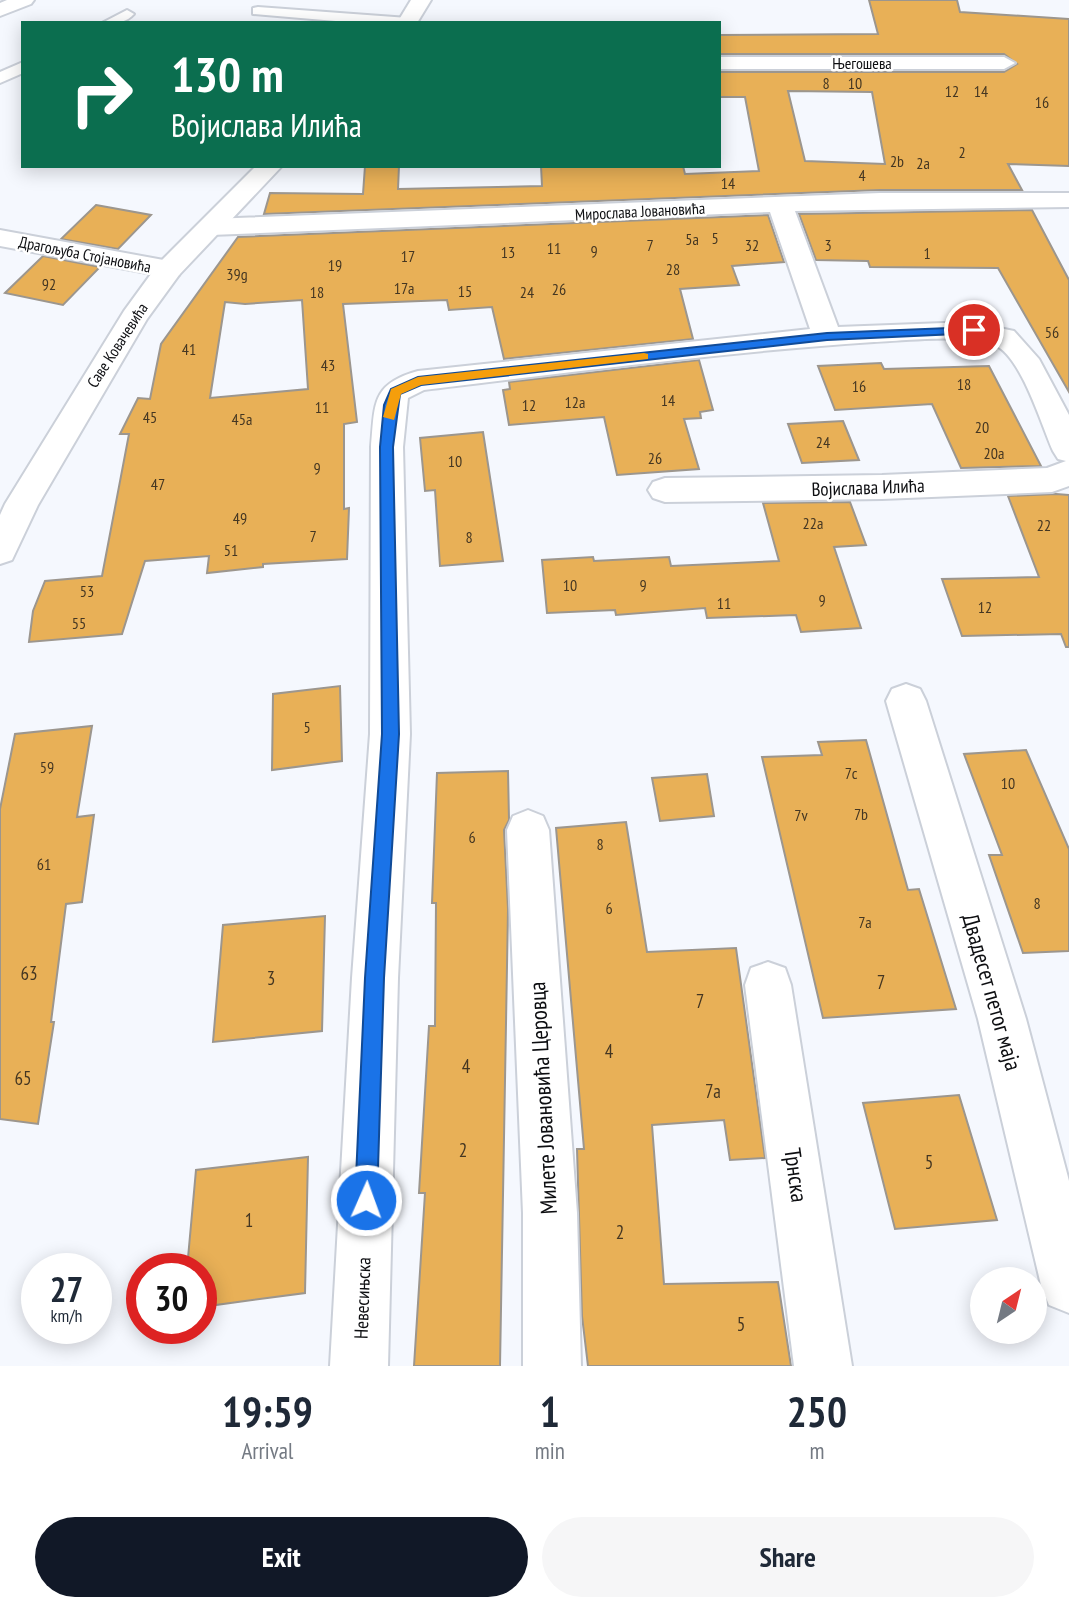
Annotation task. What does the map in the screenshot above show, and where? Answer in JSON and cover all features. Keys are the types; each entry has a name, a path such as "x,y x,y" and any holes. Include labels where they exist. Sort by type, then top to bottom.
{"street":[{"path":"0,10 24,0"},
{"path":"408,21 421,0"},
{"name":"Његошева","path":"721,63 1004,63"},
{"name":"Саве Ковачевића","path":"0,551 22,504 97,374 169,270 268,168"},
{"name":"Мирослава Јовановића","path":"211,227 935,199 1069,200"},
{"path":"780,204 827,337 974,330 1002,336 1023,355 1069,451"},
{"name":"Драгољуба Стојановића","path":"0,238 169,270"},
{"name":"Невесињска","path":"359,1366 374,992 390,734 387,447 390,405 395,392 418,381 827,337"},
{"name":"Војислава Илића","path":"664,491 1052,480 1069,472"},
{"name":"Двадесет петог маја","path":"906,701 1002,1019 1069,1285"},
{"name":"Милете Јовановића Церовца","path":"528,831 550,1213 552,1366"},
{"name":"Трнска","path":"768,985 823,1366"}],"lane":[{"path":"258,11 393,21"},
{"path":"113,21 127,13"},
{"path":"0,78 21,67"}],"building":[{"path":"869,0 957,0 960,12 1069,19 1069,166 1008,164 1022,190 880,190 264,214 270,193 363,194 365,168 399,168 398,189 542,186 541,168 684,168 685,174 759,171 745,97 721,97 721,72 1004,72 1017,64 1004,54 721,54 721,35 878,34","holes":["788,91 872,92 885,164 805,161"]},
{"path":"96,205 151,215 118,249 61,239"},
{"path":"1032,210 1069,280 1069,392 998,268 870,267 868,261 816,260 799,214"},
{"path":"768,215 784,262 732,266 739,285 680,289 693,339 504,359 492,307 449,310 447,300 343,304 357,422 344,424 344,509 349,508 347,559 263,564 263,567 207,573 209,556 145,561 122,634 29,642 33,611 45,581 102,576 129,434 120,434 138,398 150,399 161,344 238,237","holes":["302,300 308,389 210,398 225,302 245,304"]},
{"path":"43,256 100,267 63,305 5,293"},
{"path":"699,360 713,410 700,412 701,418 684,419 699,469 617,475 604,417 509,425 503,390 510,389 509,382"},
{"path":"881,363 884,369 989,366 1041,466 961,468 932,404 835,410 818,366"},
{"path":"843,421 859,460 802,463 788,424"},
{"path":"483,432 503,561 440,566 435,490 425,491 420,438"},
{"path":"1069,495 1069,647 1066,647 1061,634 962,636 942,579 1039,577 1008,496"},
{"path":"850,502 866,545 834,547 861,628 801,632 796,615 707,618 705,608 616,615 615,610 547,613 542,560 593,557 594,561 669,557 671,566 779,561 763,503"},
{"path":"340,686 342,761 272,770 273,694"},
{"path":"92,726 77,817 94,815 82,902 66,904 51,1022 54,1022 38,1124 0,1119 0,809 15,734"},
{"path":"866,740 908,890 919,889 956,1009 823,1018 762,757 822,755 818,742"},
{"path":"1026,750 1069,849 1069,951 1023,953 989,855 1002,855 964,754"},
{"path":"508,771 509,820 504,830 508,909 500,1366 414,1366 425,1193 419,1193 429,1026 435,1026 436,903 432,903 437,773"},
{"path":"707,774 714,816 660,821 652,778"},
{"path":"626,822 647,952 736,948 765,1158 730,1160 724,1120 652,1125 664,1284 778,1282 791,1366 588,1366 582,1316 577,1149 584,1149 556,828"},
{"path":"325,916 322,1031 213,1042 223,925"},
{"path":"959,1095 997,1220 895,1229 863,1103"},
{"path":"308,1157 305,1293 217,1305 217,1253 188,1253 196,1170"}],"slow traffic":[{"path":"389,417 395,392 418,381 644,357"}],"route":[{"path":"366,1200 375,978 390,734 387,447 390,405 395,392 418,381 827,337 974,330"}]}
